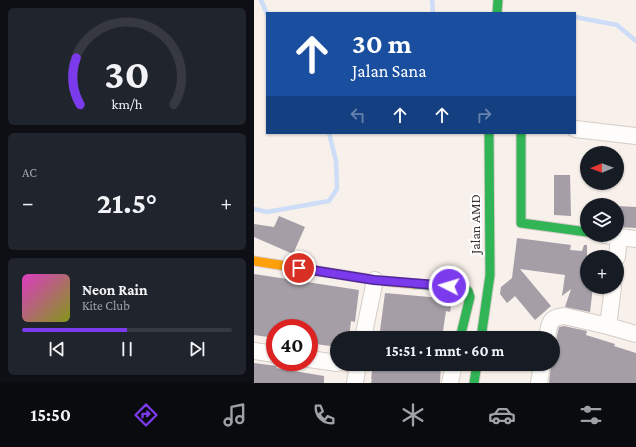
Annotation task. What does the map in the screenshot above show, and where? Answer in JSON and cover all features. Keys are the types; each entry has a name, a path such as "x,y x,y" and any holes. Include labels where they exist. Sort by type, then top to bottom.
{"street":[{"path":"497,12 498,0"},
{"path":"576,129 636,136"},
{"name":"Jalan AMD","path":"482,331 490,275 489,134"},
{"path":"521,134 521,223 580,231"},
{"path":"624,238 636,239"},
{"path":"254,261 374,280 464,288 468,291 470,297 462,331"},
{"path":"364,331 374,280"},
{"path":"608,326 612,294"},
{"path":"548,331 549,326 557,316 564,316 636,334"},
{"path":"254,351 266,353"},
{"path":"318,360 330,362"},
{"path":"354,371 355,383"},
{"path":"450,383 453,371"},
{"path":"474,383 476,371"},
{"path":"539,383 541,371"}],"building":[{"path":"554,175 570,175 571,216 554,215"},
{"path":"624,206 636,207 636,228 624,227"},
{"path":"279,216 305,227 293,254 254,237 254,224 274,227"},
{"path":"517,238 571,245 570,250 580,251 580,294 592,294 590,312 565,307 571,289 562,296 565,275 520,269 551,306 535,320 515,296 507,303 500,294 501,287 512,278"},
{"path":"584,245 587,245 587,250 582,250"},
{"path":"254,274 359,290 355,322 351,321 350,331 330,331 330,346 318,344 318,319 266,319 266,337 254,335"},
{"path":"385,293 452,299 450,312 446,311 443,331 380,331"},
{"path":"564,326 587,331 586,335 615,344 614,346 636,353 636,383 549,383 550,371 560,371 559,327"},
{"path":"254,363 266,365 266,371 294,371 324,376 324,383 254,383"},
{"path":"372,371 441,371 440,383 371,383"}],"waterway":[{"path":"261,0 266,12"},
{"path":"432,0 433,12"},
{"path":"576,17 617,25 636,41"},
{"path":"254,209 267,212 329,201 337,189 336,161 329,134"}],"traffic: fast":[{"path":"497,12 498,0"},
{"path":"482,331 490,275 489,134"},
{"path":"521,134 521,223 580,231"},
{"path":"414,284 464,288 468,291 470,297 462,331"},
{"path":"474,383 476,371"}],"traffic: slow":[{"path":"254,261 375,280 414,284"}],"route":[{"path":"299,268 374,280 449,286"}]}
